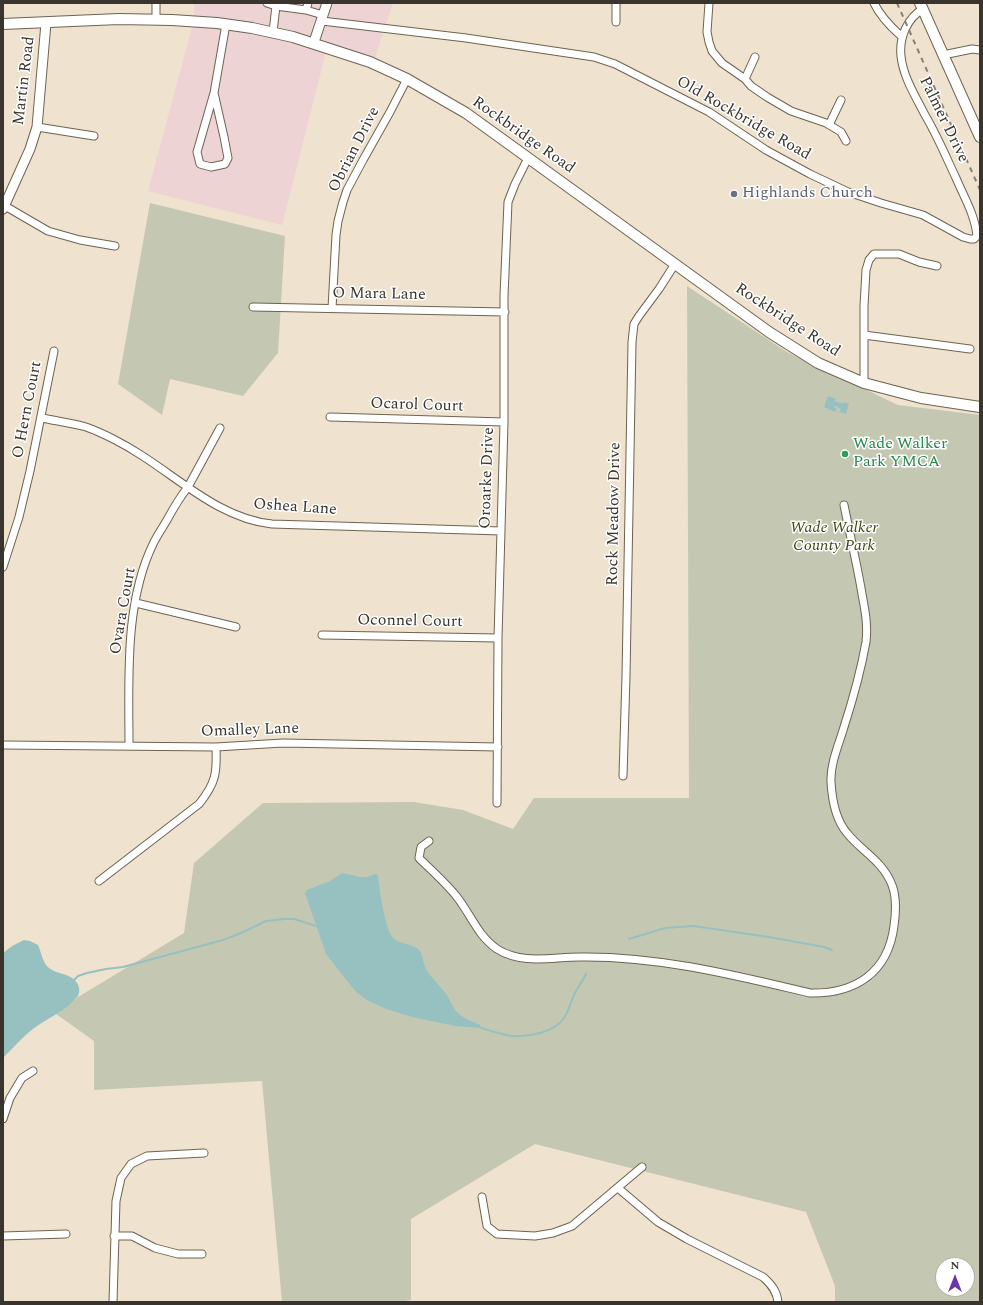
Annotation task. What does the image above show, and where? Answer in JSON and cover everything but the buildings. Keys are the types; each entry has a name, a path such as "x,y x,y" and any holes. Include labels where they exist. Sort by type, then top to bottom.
{"main road":[{"path":"922,6 980,137"},
{"name":"Rockbridge Road","path":"3,24 119,19 193,21 226,24 273,32 314,42 370,62 407,79 466,113 769,332 818,363 864,383 921,398 980,408"}],"street":[{"path":"156,3 156,20"},
{"name":"Old Rockbridge Road","path":"267,3 276,6 307,6 323,18 594,57 615,64 710,112 766,150 848,192 923,215 963,237 974,239 977,236"},
{"path":"314,42 327,3"},
{"path":"616,3 616,22"},
{"path":"709,3 709,42 712,51 722,63 745,79 751,86 775,102 792,111 829,125 840,132 846,141"},
{"path":"874,3 876,8 891,27 901,36 907,25 922,6"},
{"path":"273,32 276,6"},
{"name":"Martin Road","path":"4,208 30,148 37,127 46,22"},
{"path":"214,93 228,158 225,164 211,167 200,164 197,152 214,93 226,24"},
{"name":"Palmer Drive","path":"901,36 900,55 903,66 912,89 945,154 973,217 977,236"},
{"path":"943,55 972,49 980,50"},
{"path":"745,79 755,57"},
{"name":"Obrian Drive","path":"332,308 336,235 343,202 363,160 407,79"},
{"path":"829,125 841,100"},
{"path":"37,127 94,136"},
{"name":"Oroarke Drive","path":"497,803 498,638 508,202 528,158"},
{"path":"4,208 48,231 80,240 115,246"},
{"path":"864,383 864,306 866,270 869,260 874,254 899,254 919,262 937,266"},
{"name":"Rock Meadow Drive","path":"623,776 632,342 634,324 638,316 659,289 675,264"},
{"name":"O Mara Lane","path":"253,307 505,312"},
{"path":"864,336 970,349"},
{"name":"O Hern Court","path":"3,567 21,509 30,471 42,418 54,351"},
{"name":"Ocarol Court","path":"330,417 504,422"},
{"name":"Oshea Lane","path":"42,418 86,427 141,454 213,503 236,515 263,523 501,530"},
{"name":"Ovara Court","path":"129,746 129,660 136,603 145,564 154,542 181,495 188,487 220,428"},
{"path":"429,841 421,847 419,858 457,896 482,936 498,949 516,957 534,960 600,957 660,962 716,971 810,993 823,993 841,990 866,978 880,964 889,948 893,935 896,902 892,884 883,868 874,857 846,833 835,812 831,781 834,762 849,712 866,634 866,614 844,505"},
{"path":"136,603 236,627"},
{"name":"Oconnel Court","path":"322,635 498,638"},
{"name":"Omalley Lane","path":"3,745 216,747 283,743 498,747"},
{"path":"99,881 199,804 207,794 215,777 216,747"},
{"path":"3,1120 10,1098 22,1078 33,1071"},
{"path":"113,1302 116,1201 121,1178 131,1164 147,1156 204,1153"},
{"path":"482,1197 487,1226 497,1234 535,1236 553,1233 572,1226 642,1167"},
{"path":"618,1188 664,1226 763,1277 772,1285 776,1292 778,1302"},
{"path":"3,1236 66,1234"},
{"path":"114,1236 132,1236 155,1248 178,1254 202,1254"}],"shaded area":[{"path":"194,3 393,3 373,63 328,44 282,225 148,191 194,20"}],"green space":[{"path":"150,203 285,236 278,353 243,396 170,379 162,415 118,384"},
{"name":"Wade Walker County Park","path":"687,286 787,352 898,405 980,415 980,1302 835,1302 835,1286 806,1212 535,1144 411,1219 411,1300 398,1302 282,1302 262,1081 94,1090 94,1041 56,1014 78,997 184,933 194,863 263,803 414,802 463,810 513,829 534,798 689,798"}],"water":[{"path":"828,396 836,399 835,401 843,404 844,402 849,404 846,414 839,412 841,409 835,406 834,407 837,409 835,412 824,407"},
{"path":"342,873 361,877 367,877 375,874 378,875 381,897 391,935 401,943 414,946 420,951 426,969 445,992 456,1011 480,1025 481,1028 455,1026 412,1017 386,1009 367,1000 356,992 326,954 305,893 307,890 330,881"},
{"path":"24,940 38,945 46,965 49,968 74,979 78,985 79,992 78,996 73,1002 32,1030 3,1058 3,953 12,946"}],"waterway":[{"path":"74,980 78,976 87,973 123,967 223,940 266,921 294,919 316,926"},
{"path":"629,939 665,928 693,926 769,937 824,947 832,950"},
{"path":"481,1028 511,1036 533,1035 547,1031 560,1023 564,1018 575,992 586,974"}],"railway":[{"path":"897,3 980,190"}],"place":[{"name":"Highlands Church","path":"734,194"},
{"name":"Wade Walker Park YMCA","path":"845,454"}]}
